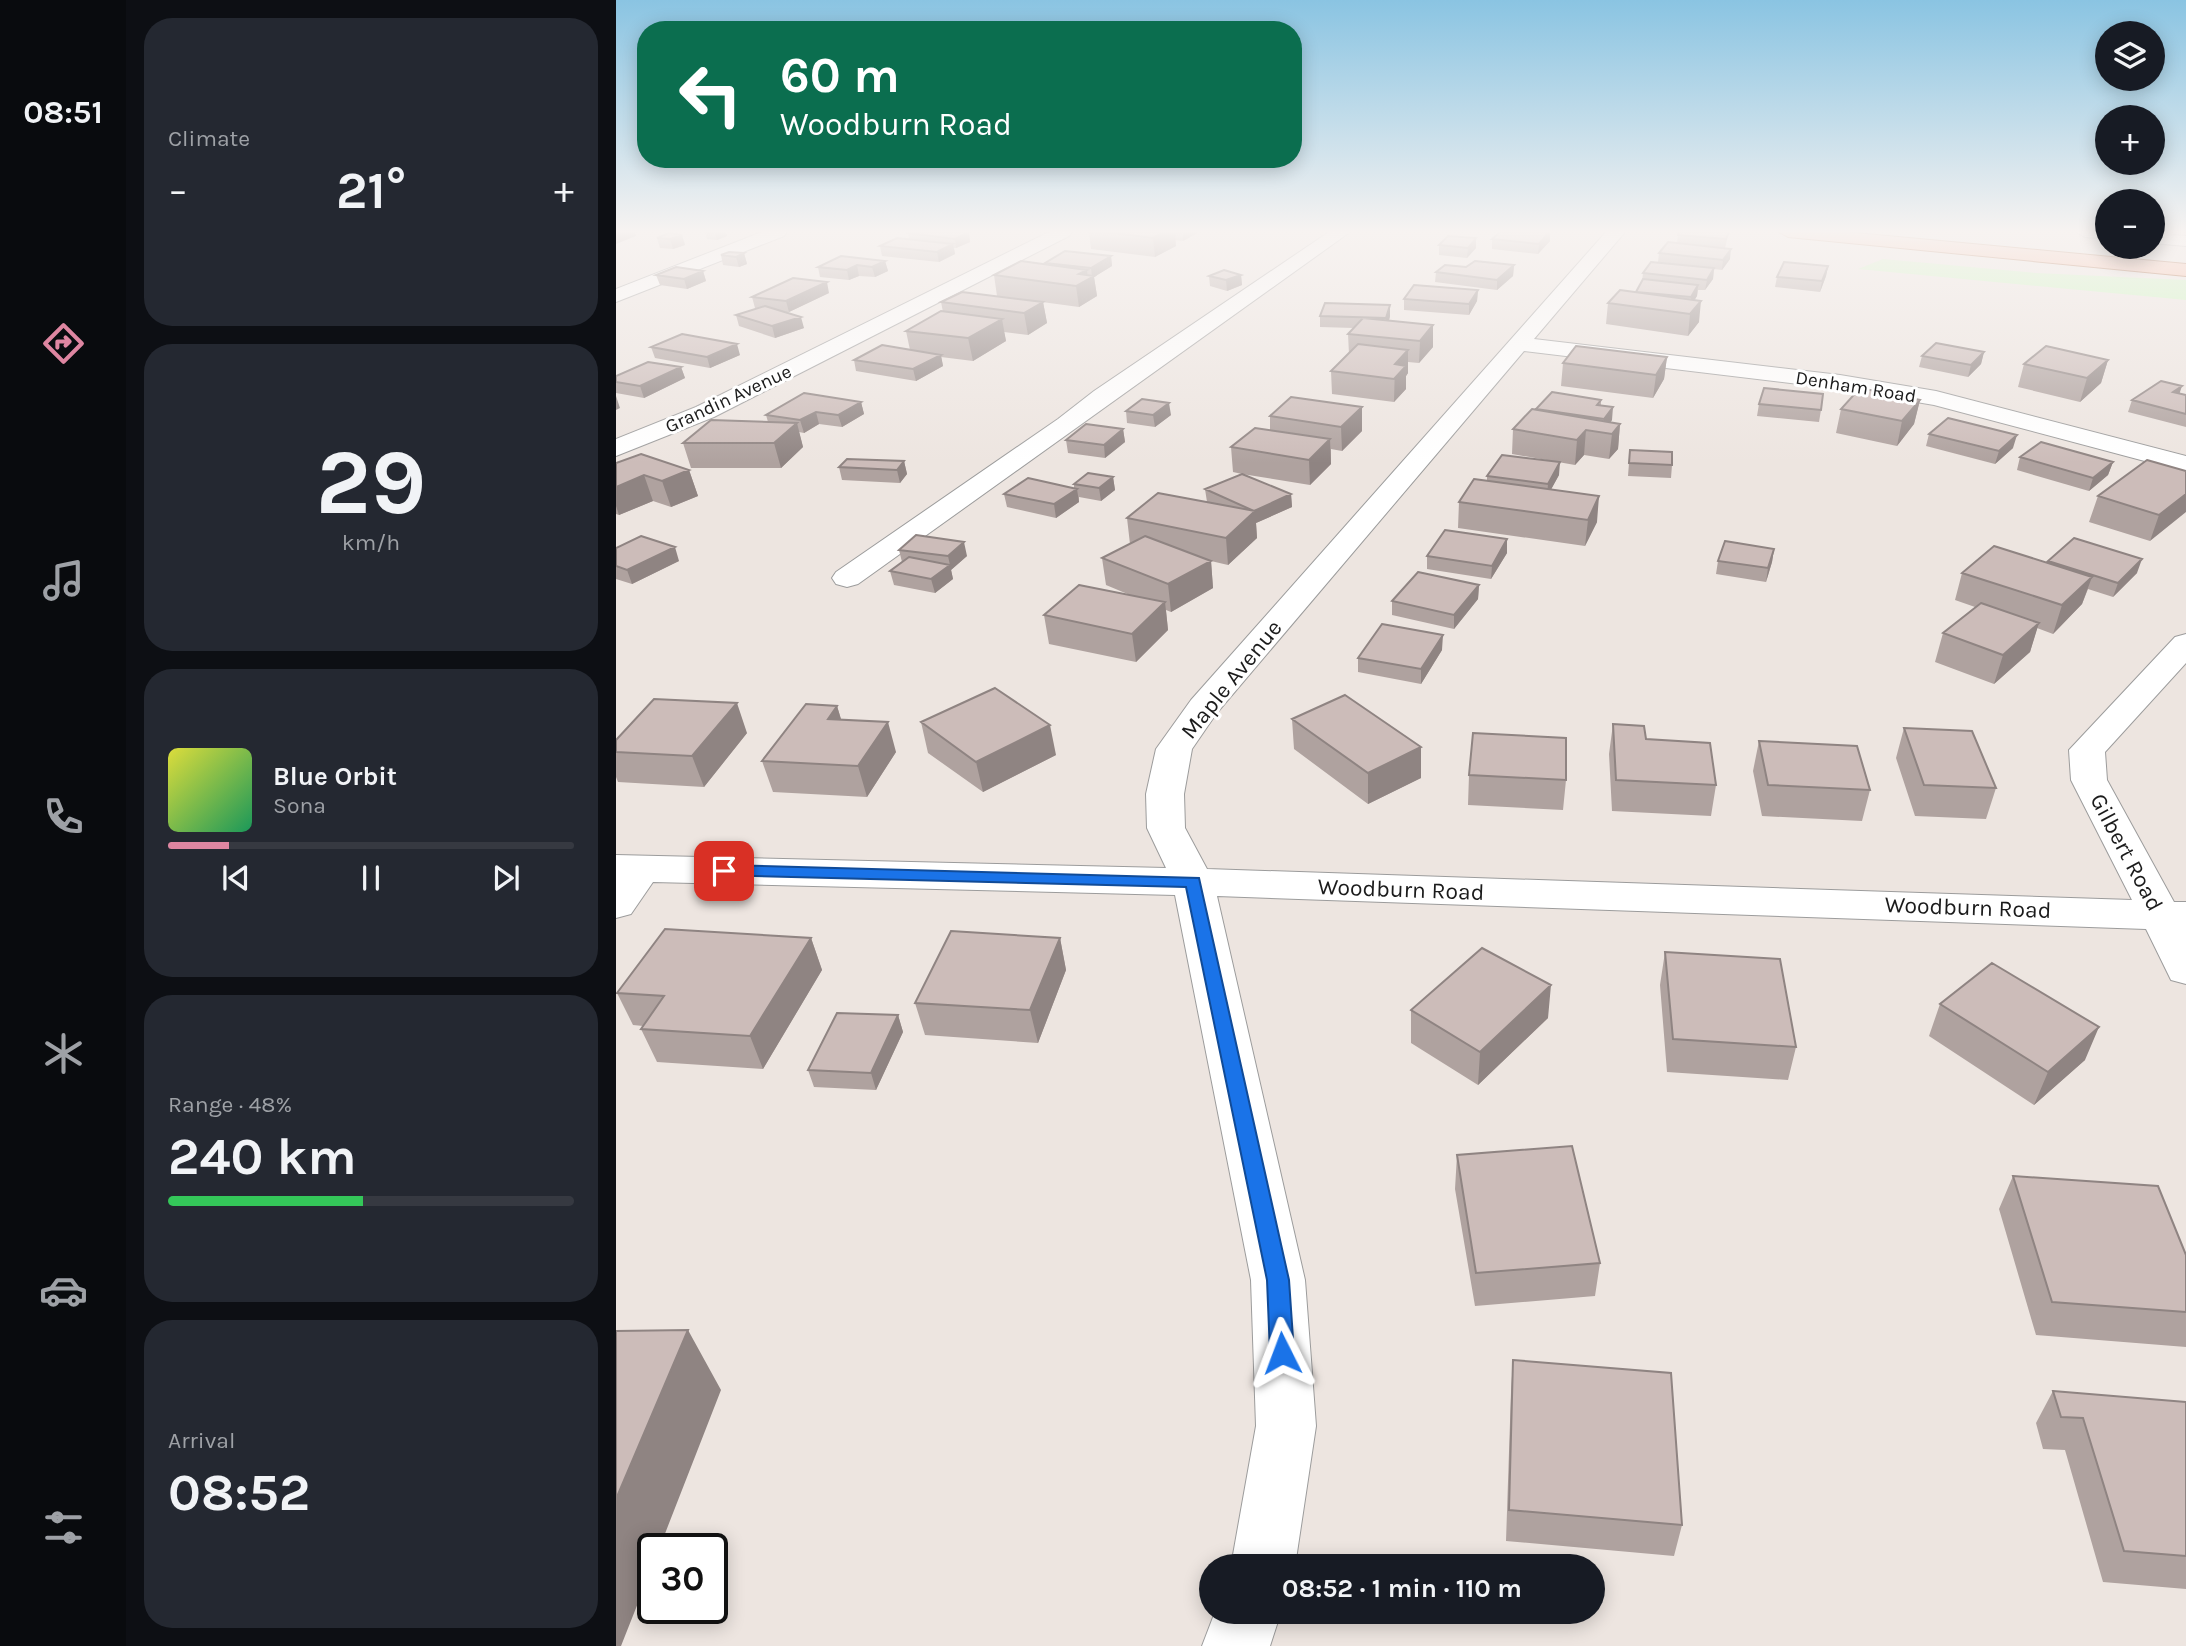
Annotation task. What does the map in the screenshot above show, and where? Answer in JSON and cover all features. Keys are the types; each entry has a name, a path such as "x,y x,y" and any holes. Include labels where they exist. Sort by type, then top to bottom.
{"street":[{"name":"Grandin Avenue","path":"616,448 705,412 910,309"},
{"path":"847,578 1229,309"},
{"name":"Maple Avenue","path":"1265,1554 1286,1426 1278,1280 1193,882 1166,828 1165,794 1174,749 1203,707 1550,309"},
{"name":"Denham Road","path":"1520,344 1840,382 1936,398 2186,464"},
{"name":"Gilbert Road","path":"2186,644 2087,750 2089,780 2173,915 2186,969"},
{"path":"616,904 629,868"},
{"name":"Woodburn Road","path":"629,868 1193,882 2173,915"},
{"path":"1236,1646 1244,1624"}],"building":[{"path":"756,309 774,309 801,317 772,326 736,315"},
{"path":"992,309 1031,309 1024,313"},
{"path":"1323,309 1389,309 1386,318 1320,316"},
{"path":"1651,309 1694,309 1690,314"},
{"path":"941,311 1002,319 968,338 906,331"},
{"path":"1363,318 1433,325 1420,341 1348,334"},
{"path":"682,334 737,344 707,357 651,347"},
{"path":"1936,343 1984,352 1971,365 1922,356"},
{"path":"1358,344 1408,350 1395,364 1406,366 1394,379 1331,371"},
{"path":"882,345 941,355 913,369 854,360"},
{"path":"1576,346 1667,357 1656,375 1563,363"},
{"path":"2046,346 2108,360 2087,378 2024,364"},
{"path":"648,362 681,367 640,386 616,382 616,376"},
{"path":"2161,381 2182,386 2173,392 2186,395 2186,414 2132,400"},
{"path":"1764,388 1823,394 1821,410 1759,404"},
{"path":"1860,388 1920,400 1902,421 1841,409"},
{"path":"1552,392 1601,400 1597,405 1613,407 1604,419 1536,409"},
{"path":"804,393 861,402 838,415 816,412 800,420 766,415"},
{"path":"1291,397 1362,407 1341,427 1270,416"},
{"path":"1142,399 1169,403 1153,415 1126,411"},
{"path":"1532,409 1620,424 1612,434 1586,430 1577,440 1513,429"},
{"path":"1948,418 2017,435 1999,451 1929,434"},
{"path":"711,420 797,423 774,443 683,443"},
{"path":"1086,424 1123,429 1104,445 1066,440"},
{"path":"1255,428 1330,439 1309,460 1231,447"},
{"path":"2041,442 2113,462 2093,478 2020,457"},
{"path":"1630,450 1672,452 1672,465 1629,463"},
{"path":"641,454 689,470 662,481 644,475 616,487 616,463"},
{"path":"1502,455 1560,462 1548,484 1487,476"},
{"path":"847,459 904,461 897,470 839,467"},
{"path":"2147,460 2186,471 2186,494 2159,515 2098,496"},
{"path":"1088,473 1113,477 1099,488 1074,484"},
{"path":"1242,474 1291,494 1254,511 1205,489"},
{"path":"1028,478 1077,489 1054,504 1004,494"},
{"path":"1474,479 1599,496 1588,520 1459,502"},
{"path":"1158,493 1255,511 1226,538 1127,518"},
{"path":"1445,530 1507,539 1492,566 1427,556"},
{"path":"916,535 964,542 948,556 899,550"},
{"path":"641,536 675,547 627,570 616,566 616,548"},
{"path":"1145,536 1211,561 1168,584 1102,558"},
{"path":"2074,538 2142,559 2118,583 2048,561"},
{"path":"1725,541 1774,549 1768,568 1718,561"},
{"path":"1994,546 2092,577 2062,605 1962,573"},
{"path":"909,557 950,565 931,579 890,571"},
{"path":"1418,572 1479,585 1454,615 1392,601"},
{"path":"1079,585 1165,602 1132,634 1044,615"},
{"path":"1981,603 2039,623 2003,655 1943,633"},
{"path":"1382,624 1443,635 1421,669 1358,658"},
{"path":"995,688 1050,725 976,762 921,722"},
{"path":"1345,695 1421,747 1368,773 1292,719"},
{"path":"654,699 737,703 692,756 616,752 616,740"},
{"path":"806,704 837,706 828,719 888,722 858,766 762,761"},
{"path":"1613,724 1644,726 1646,739 1710,743 1716,785 1616,780"},
{"path":"1904,728 1972,731 1996,788 1924,785"},
{"path":"1473,733 1566,738 1566,780 1469,775"},
{"path":"1759,741 1857,746 1870,790 1768,785"},
{"path":"665,929 811,938 750,1036 641,1029 664,996 617,993"},
{"path":"951,931 1060,938 1030,1010 915,1003"},
{"path":"1482,948 1551,985 1480,1052 1411,1010"},
{"path":"1665,952 1780,959 1796,1047 1673,1039"},
{"path":"1992,963 2099,1027 2048,1072 1940,1004"},
{"path":"837,1013 898,1015 871,1073 808,1070"},
{"path":"1572,1146 1600,1263 1476,1273 1457,1155"},
{"path":"2013,1176 2158,1186 2186,1255 2186,1312 2052,1302"},
{"path":"688,1330 616,1499 616,1331"},
{"path":"1513,1360 1671,1373 1682,1525 1509,1510"},
{"path":"2053,1391 2186,1402 2186,1556 2124,1551 2083,1418 2061,1417"}],"route":[{"path":"724,871 1193,882 1278,1280 1282,1353"}]}
